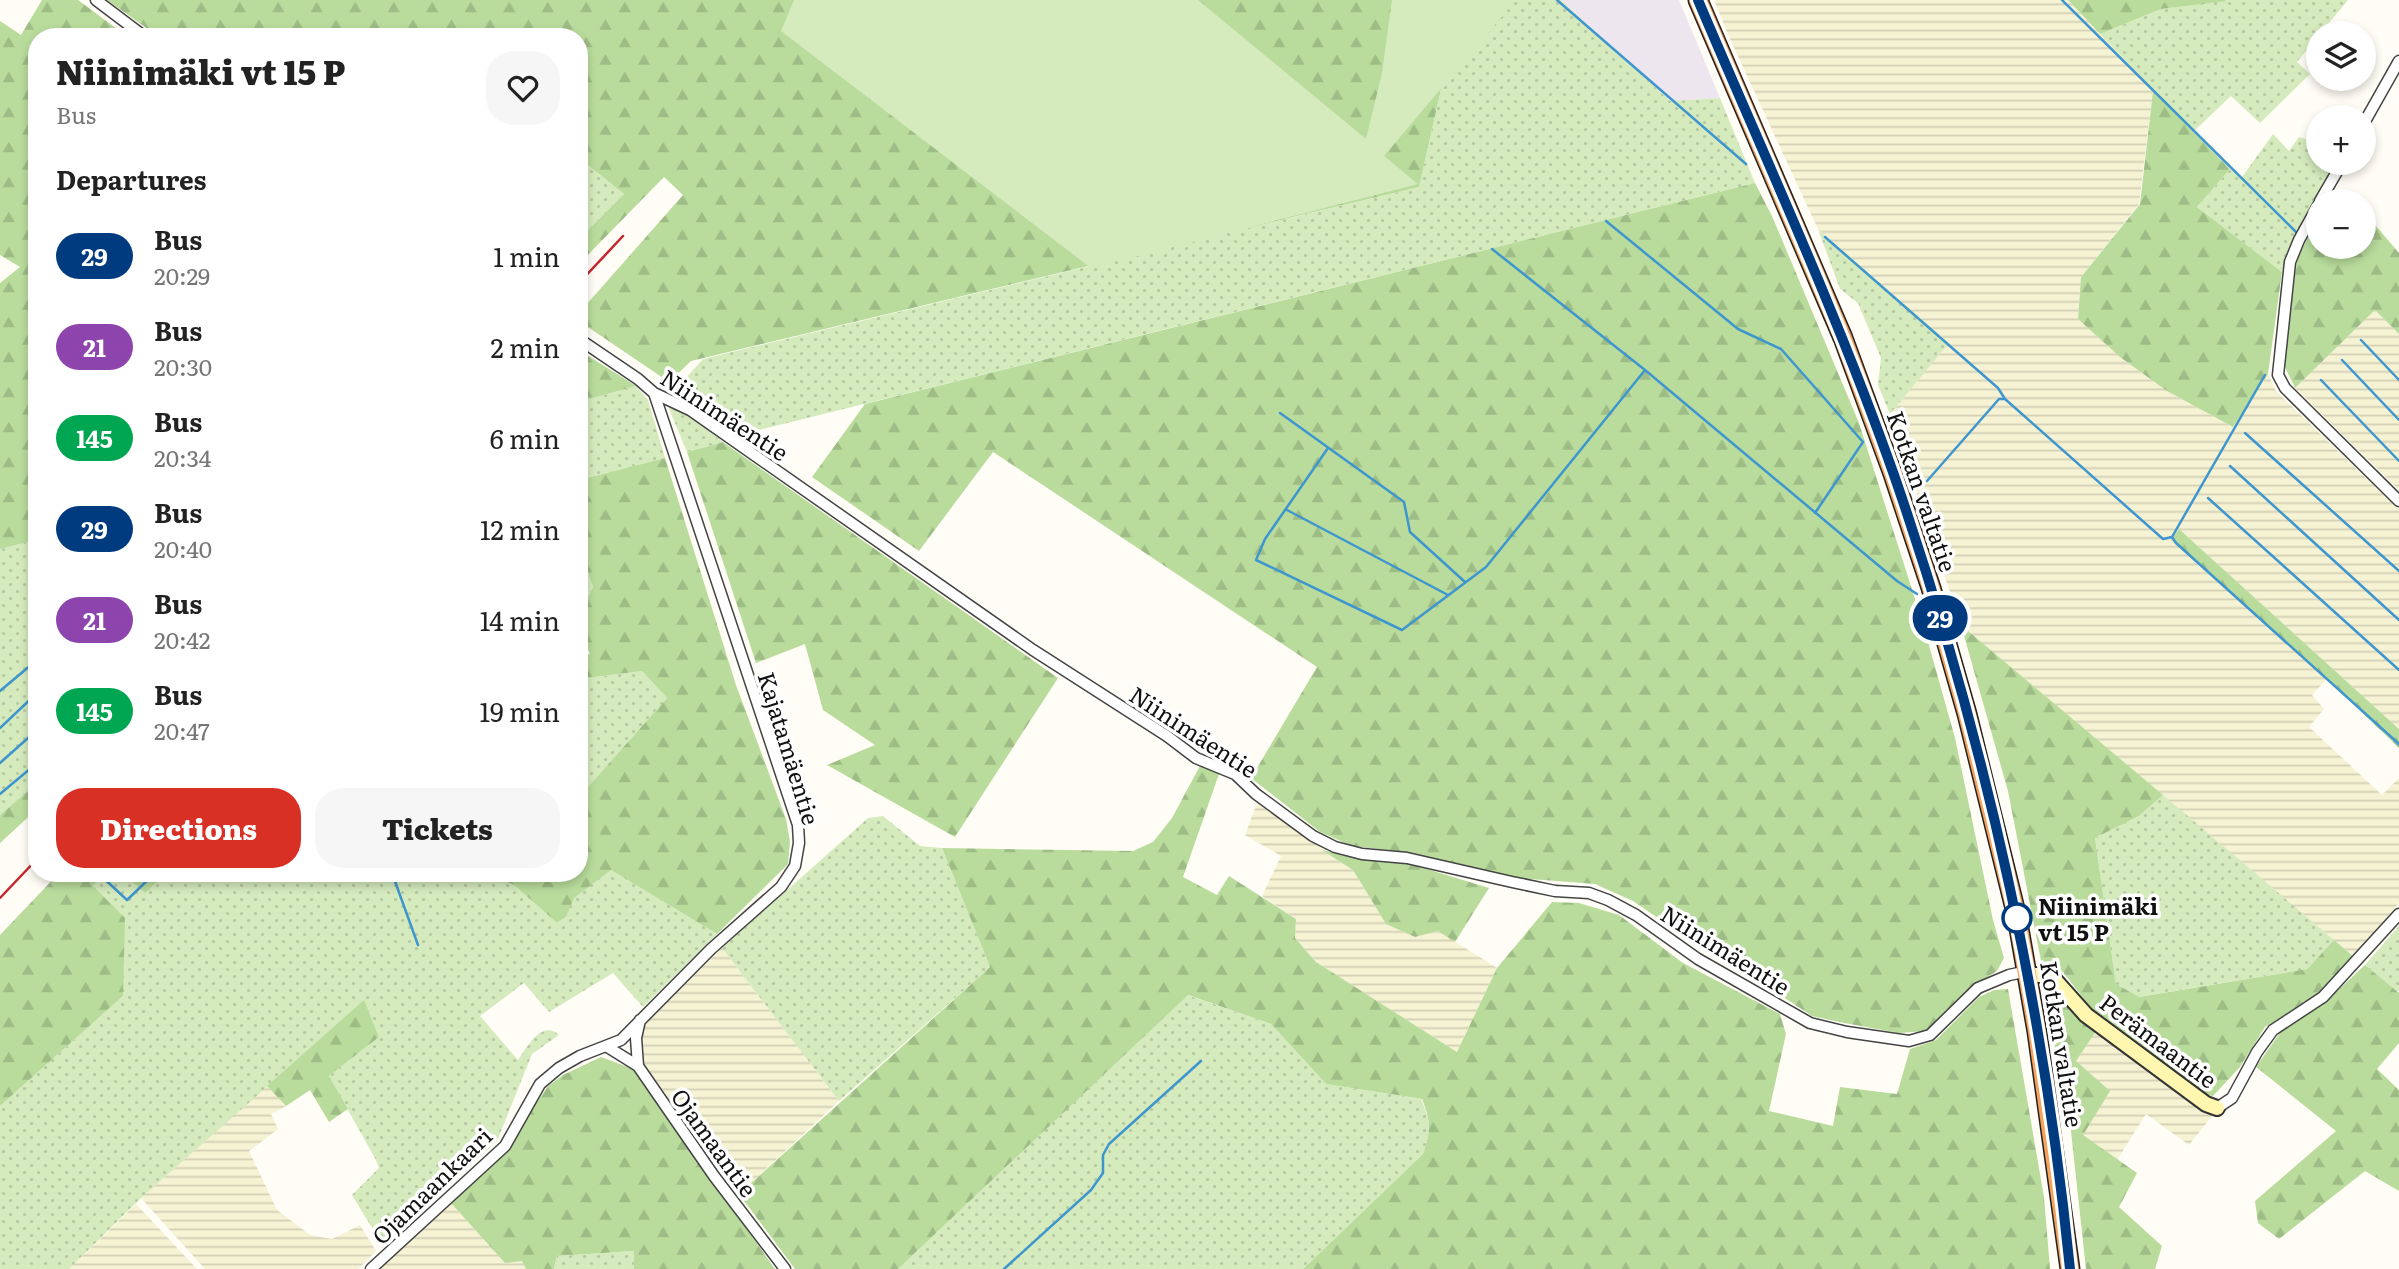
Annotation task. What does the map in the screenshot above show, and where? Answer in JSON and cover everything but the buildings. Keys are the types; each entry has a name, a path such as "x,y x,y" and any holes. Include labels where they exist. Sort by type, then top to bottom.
{"highway":[{"name":"Kotkan valtatie","path":"1698,0 1843,338 1931,588 1967,714 2028,973 2070,1269"}],"street":[{"path":"96,0 133,28"},
{"path":"2374,105 2399,61"},
{"path":"2306,227 2290,262 2278,375 2286,388 2399,501"},
{"name":"Niinimäentie","path":"588,345 654,393 690,410 1032,650 1167,736 1196,758 1235,774 1256,794 1314,836 1335,847 1408,858 1555,891 1589,893 1636,915 1699,959 1810,1023 1847,1032 1909,1041 1930,1035 1978,988 2009,975 2028,973"},
{"name":"Kajatamäentie","path":"606,1046 621,1040 711,949 781,887 795,866 799,844 798,825 654,393"},
{"name":"Perämaantie","path":"2028,973 2053,978 2085,1015 2206,1104 2217,1108 2232,1098 2257,1052 2273,1030 2323,996 2399,915"},
{"path":"638,1066 636,1038 640,1019"},
{"name":"Ojamaantie","path":"606,1046 638,1066 714,1176 785,1269"},
{"name":"Ojamaankaari","path":"371,1269 505,1146 540,1084 568,1063 606,1046"}],"shaded area":[{"path":"1561,0 1679,0 1720,98 1670,101"},
{"path":"1714,0 2068,0 2153,91 2139,204 2081,277 2078,319 2120,357 2167,391 2233,427 2268,374 2276,391 2399,510 2399,729 2179,529 2172,540 2327,679 2312,695 2324,709 2309,727 2382,795 2399,778 2399,903 2354,957 1961,625 1890,414 1948,343 1818,229"},
{"path":"2375,310 2399,334 2399,490 2295,388"},
{"path":"1257,803 1353,870 1386,924 1415,937 1438,931 1497,968 1457,1052 1316,962 1295,938 1296,919 1262,896 1281,856 1245,835"},
{"path":"722,948 839,1101 739,1194 644,1064 640,1050 643,1028 649,1019"},
{"path":"2097,1030 2213,1115 2189,1145 2146,1114 2117,1160 2082,1135 2076,1061"},
{"path":"267,1086 286,1106 271,1114 278,1129 249,1151 277,1210 310,1235 332,1239 360,1225 376,1251 358,1269 205,1269 141,1198"},
{"path":"451,1203 505,1263 522,1261 526,1269 379,1269"},
{"path":"136,1204 197,1269 69,1269"}],"green space":[{"path":"42,0 78,0 116,28 28,28 28,542 0,549 0,283 20,267 0,255 0,21 21,35"},
{"path":"107,0 1502,0 1444,76 1419,187 691,361 669,382 588,327 588,303 683,195 664,177 588,255 588,230 624,194 588,165 588,28 146,28"},
{"path":"794,0 1198,0 1366,139 1382,73 1392,0 1516,0 1384,156 1418,184 1091,268 781,31"},
{"path":"1502,0 1561,0 1670,101 1720,98 1755,183 747,433 684,385 686,378 703,359 1419,187 1444,76"},
{"path":"2068,0 2226,1 2161,9 2100,34"},
{"path":"2225,0 2348,0 2331,21 2306,21 2306,51 2297,62 2306,70 2306,78 2260,123 2231,96 2193,132 2100,34 2161,9"},
{"path":"2153,91 2230,169 2197,207 2282,272 2268,374 2233,427 2167,391 2120,357 2078,319 2081,277 2140,204"},
{"path":"2273,134 2289,151 2299,137 2306,139 2306,175 2331,175 2322,189 2306,189 2306,217 2282,272 2197,207 2230,169 2242,177"},
{"path":"588,165 624,194 588,230"},
{"path":"1755,183 1772,216 1859,423 1923,624 1955,738 1993,920 2004,958 1997,971 1974,986 1927,1031 1899,1033 1812,1016 1750,975 1700,947 1633,901 1595,884 1516,878 1406,852 1352,846 1320,832 1251,778 1317,667 993,452 919,551 812,477 865,404"},
{"path":"2376,226 2399,253 2399,334 2375,310 2295,388 2284,365 2297,259 2306,241 2306,259 2376,259"},
{"path":"1818,229 1949,343 1890,414 1878,385 1881,358 1858,303 1840,289"},
{"path":"588,356 636,386 588,399"},
{"path":"636,386 648,400 665,458 588,478 588,399"},
{"path":"676,405 723,442 687,452 668,406"},
{"path":"723,442 1058,678 955,837 827,765 875,745 823,710 805,644 756,663 687,452"},
{"path":"665,458 736,685 786,819 790,842 788,864 717,934 611,870 574,898 566,917 557,923 514,885 507,882 588,882 588,787 667,698 642,671 588,678 588,597 593,587 588,573 588,478"},
{"path":"2179,529 2399,729 2399,748 2327,679 2171,540"},
{"path":"28,542 28,791 0,815 0,549"},
{"path":"588,573 593,587 588,596"},
{"path":"1961,625 2163,795 2139,816 2095,838 2116,984 2139,997 2307,969 2334,940 2354,957 2315,996 2265,1027 2240,1067 2213,1096 2204,1094 2093,1011 2063,972 2048,968 2041,961 2008,791"},
{"path":"642,671 667,698 588,787 588,678"},
{"path":"1201,764 1219,774 1183,877 1217,895 1229,876 1296,919 1295,938 1316,962 1457,1052 1497,968 1552,902 1579,903 1619,915 1683,963 1780,1014 1786,1034 1769,1111 1833,1126 1840,1087 1897,1094 1910,1049 1936,1040 1979,997 1994,990 2008,989 2044,1197 2050,1269 1303,1269 1423,1154 1429,1126 1422,1099 1326,1084 1271,1024 1188,995 898,1269 795,1269 739,1194 990,967 942,848 1133,851 1153,842 1172,818"},
{"path":"28,791 28,817 0,843 0,815"},
{"path":"2163,795 2334,940 2307,969 2138,997 2116,984 2095,838 2139,816"},
{"path":"883,816 920,846 942,848 990,967 839,1101 722,948 868,818"},
{"path":"1322,850 1357,859 1404,862 1489,888 1455,942 1438,931 1415,937 1386,924 1353,870"},
{"path":"611,870 717,934 643,1007 613,973 549,1012 524,983 480,1016 518,1060 540,1033 546,1030 559,1035 532,1054 497,1141 383,1246 352,1195 379,1168 329,1076 379,1037 364,1001 141,1198 69,1269 0,1269 0,1106 123,996 93,886 96,882 133,882 145,892 157,882 507,882 514,885 557,923 566,917 573,898"},
{"path":"50,882 96,882 93,886 125,918 123,996 0,1106 0,935"},
{"path":"132,882 157,882 145,893"},
{"path":"2399,926 2399,990 2397,992 2365,965"},
{"path":"2365,965 2399,993 2399,1043 2377,1069 2399,1090 2399,1191 2365,1171 2279,1239 2258,1223 2255,1201 2336,1131 2256,1067 2282,1030 2323,1004"},
{"path":"2056,994 2097,1030 2076,1061 2110,1091 2083,1135 2137,1173 2119,1207 2162,1246 2155,1269 2086,1269 2068,1104 2058,1068 2048,997"},
{"path":"1187,995 1271,1024 1326,1084 1421,1099 1429,1126 1423,1154 1303,1269 898,1269"},
{"path":"364,1000 379,1037 329,1076 348,1109 329,1122 310,1090 286,1106 267,1086"},
{"path":"601,1057 633,1069 775,1269 634,1269 634,1251 557,1256 554,1269 526,1269 522,1261 505,1263 451,1203 509,1149 517,1131 548,1086 563,1075"},
{"path":"634,1251 634,1269 554,1269 557,1256"}],"waterway":[{"path":"1557,0 1746,164"},
{"path":"2062,0 2297,233"},
{"path":"1606,221 1738,329 1781,349 1863,442 1815,513"},
{"path":"1825,237 1998,388 2005,399 2163,539 2172,537 2265,375"},
{"path":"1492,249 1645,370 1897,581 1917,594"},
{"path":"2361,340 2399,380"},
{"path":"2342,360 2399,420"},
{"path":"1328,448 1265,539 1256,560 1402,630 1486,567 1645,370"},
{"path":"2321,380 2399,461"},
{"path":"1927,481 1999,399 2005,399"},
{"path":"1280,413 1404,502 1410,532 1465,582"},
{"path":"2245,433 2399,571"},
{"path":"2230,466 2399,620"},
{"path":"2208,498 2399,670"},
{"path":"1287,510 1448,595"},
{"path":"2172,537 2399,744"},
{"path":"0,691 28,668"},
{"path":"0,728 28,702"},
{"path":"0,763 28,738"},
{"path":"0,794 28,771"},
{"path":"108,882 127,900 146,882"},
{"path":"395,882 418,945"},
{"path":"1004,1269 1091,1190 1103,1173 1103,1155 1109,1144 1201,1061"}],"railway":[{"path":"588,273 623,236"},
{"path":"0,898 28,868"}],"bus line":[{"name":"29","path":"1698,0 1843,338 1931,588 1967,714 2017,917 2028,971 2070,1269"}],"place":[{"name":"Niinimäki vt 15 P","path":"2017,918"}]}
